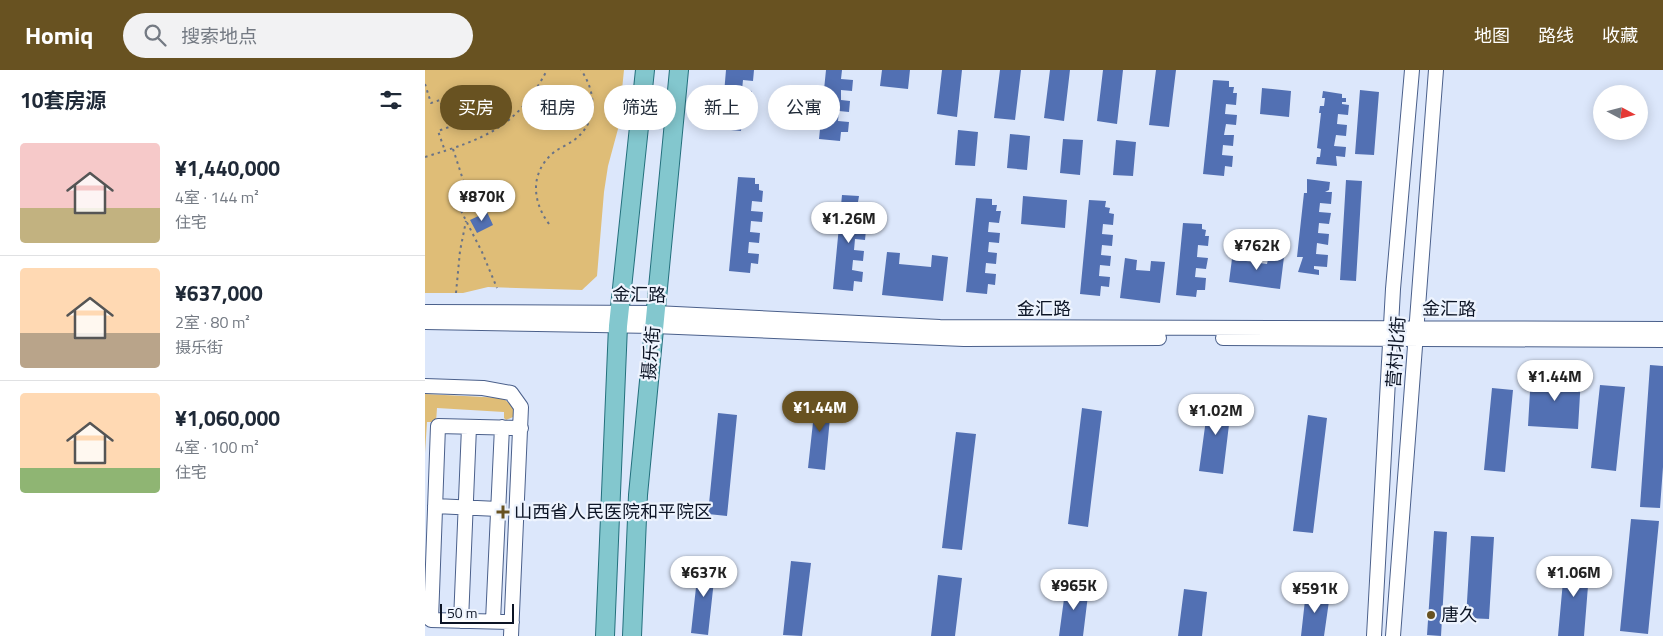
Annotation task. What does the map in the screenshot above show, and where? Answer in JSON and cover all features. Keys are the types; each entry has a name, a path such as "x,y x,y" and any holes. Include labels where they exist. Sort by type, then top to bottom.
{"main road":[{"name":"摄乐街","path":"605,636 619,320 645,70"},
{"name":"摄乐街","path":"632,636 638,495 679,70"}],"street":[{"name":"营村北街","path":"1374,636 1390,333 1412,70"},
{"name":"营村北街","path":"1393,636 1437,70"},
{"name":"金汇路","path":"425,312 619,320"},
{"name":"金汇路","path":"425,322 654,320 965,339 1663,329"},
{"name":"金汇路","path":"1416,333 1663,340"},
{"path":"425,386 483,388 511,393 521,407 511,636"},
{"path":"512,622 431,620 438,426 521,428"},
{"path":"461,621 469,426"},
{"path":"493,621 502,427"},
{"path":"435,506 498,510"}],"path":[{"path":"425,157 475,142 493,133 514,116 533,94 547,70"},
{"path":"549,224 541,212 536,196 535,179 542,165 553,153 587,128 593,114 593,99 581,70"},
{"path":"425,84 431,103 440,100 449,127 438,131 445,151"},
{"path":"453,149 468,195 454,197 497,288"},
{"path":"456,293 460,251 466,221"}],"shaded area":[{"path":"425,70 624,70 622,85 604,85 604,130 618,130 608,166 604,192 597,276 582,290 488,287 463,293 425,293"},
{"path":"425,394 503,398 513,407 513,417 506,420 504,412 437,408 436,422 427,422 425,453"}],"building":[{"path":"726,70 754,70 753,81 743,80 742,85 725,85"},
{"path":"826,70 842,70 841,79 853,80 852,91 841,90 841,100 850,101 849,112 840,111 840,85 824,85"},
{"path":"882,70 910,70 908,89 880,86"},
{"path":"942,70 962,70 957,117 937,114"},
{"path":"1000,70 1021,70 1015,120 994,118"},
{"path":"1050,70 1070,70 1064,121 1044,118"},
{"path":"1103,70 1123,70 1117,124 1097,121"},
{"path":"1156,70 1176,70 1169,127 1149,125"},
{"path":"1213,80 1229,81 1229,87 1234,87 1233,93 1237,93 1236,105 1226,104 1225,114 1237,115 1236,125 1226,124 1224,135 1234,135 1233,146 1223,145 1222,155 1233,156 1232,167 1225,166 1224,176 1203,174"},
{"path":"1262,88 1291,91 1289,117 1260,114"},
{"path":"1360,90 1379,92 1374,155 1355,154"},
{"path":"1323,91 1342,94 1342,98 1346,98 1346,102 1342,102 1342,104 1349,105 1348,115 1338,114 1337,124 1347,125 1346,136 1336,135 1334,146 1346,147 1345,157 1336,156 1337,166 1316,164 1317,157 1320,157 1321,149 1317,148 1320,106 1324,106 1325,98 1322,98"},
{"path":"840,121 849,122 848,132 841,132 840,141 819,139 820,130 840,130"},
{"path":"958,130 978,132 975,166 955,165"},
{"path":"1010,134 1030,136 1027,170 1007,168"},
{"path":"1063,139 1083,140 1080,175 1060,173"},
{"path":"1116,140 1136,142 1133,176 1113,175"},
{"path":"738,177 755,178 755,184 759,184 759,190 763,191 762,202 752,201 751,211 763,212 762,222 751,221 750,232 760,233 759,243 749,242 748,253 759,254 758,264 751,263 750,273 729,271"},
{"path":"1307,179 1330,182 1329,190 1325,192 1332,192 1331,204 1320,203 1319,212 1331,213 1329,224 1319,223 1318,233 1329,234 1328,245 1317,243 1316,254 1328,255 1327,267 1314,266 1314,269 1319,270 1319,275 1298,272 1303,257 1297,257 1304,193 1307,193"},
{"path":"1346,180 1362,181 1356,281 1340,280"},
{"path":"842,195 859,196 858,202 863,202 863,208 867,209 866,220 856,219 855,229 866,230 865,240 855,239 854,250 864,251 863,261 853,260 852,270 863,272 862,282 854,281 853,291 833,289"},
{"path":"1023,196 1067,200 1065,228 1021,224"},
{"path":"976,198 992,199 992,205 997,205 996,211 1001,211 999,223 989,222 988,232 1000,233 999,243 989,242 988,252 997,253 996,264 986,263 985,273 996,274 995,285 988,284 987,294 966,292"},
{"path":"1089,200 1106,201 1105,207 1110,208 1109,213 1114,214 1113,225 1103,224 1102,234 1113,235 1112,246 1102,245 1101,255 1111,256 1110,266 1100,265 1099,276 1110,277 1109,287 1101,286 1100,296 1080,294"},
{"path":"487,212 493,225 477,233 470,220"},
{"path":"1183,223 1202,224 1202,229 1206,230 1205,236 1209,236 1208,246 1198,245 1197,257 1208,258 1206,269 1196,268 1195,277 1206,278 1205,290 1197,290 1196,297 1176,295"},
{"path":"1233,251 1247,253 1246,261 1267,264 1269,255 1284,257 1280,289 1229,282"},
{"path":"887,252 900,253 899,264 931,267 932,255 948,257 943,301 882,295"},
{"path":"1125,258 1137,260 1136,270 1150,271 1151,261 1165,262 1160,303 1120,298"},
{"path":"1650,365 1663,366 1663,467 1660,508 1640,507"},
{"path":"1531,374 1581,377 1578,429 1528,426"},
{"path":"1600,385 1625,387 1616,471 1591,468"},
{"path":"1492,388 1513,390 1505,472 1484,470"},
{"path":"816,395 832,397 825,470 808,468"},
{"path":"1209,397 1232,400 1223,474 1199,471"},
{"path":"1082,408 1102,411 1088,527 1068,524"},
{"path":"718,413 737,415 727,516 708,514"},
{"path":"1308,415 1327,418 1313,533 1293,531"},
{"path":"956,432 976,434 962,550 942,548"},
{"path":"1631,519 1659,521 1648,634 1620,631"},
{"path":"1434,531 1447,532 1441,636 1427,635"},
{"path":"1471,536 1494,537 1489,619 1466,618"},
{"path":"1565,559 1590,561 1584,636 1558,636"},
{"path":"699,560 716,562 708,635 691,633"},
{"path":"791,561 811,563 802,636 783,635"},
{"path":"938,575 962,578 955,636 931,636"},
{"path":"1066,584 1089,587 1083,636 1059,636"},
{"path":"1184,589 1207,592 1202,636 1178,636"},
{"path":"1306,591 1330,594 1324,636 1301,636"}],"place":[{"name":"山西省人民医院和平院区","path":"503,512"},
{"name":"唐久","path":"1431,615"}]}
